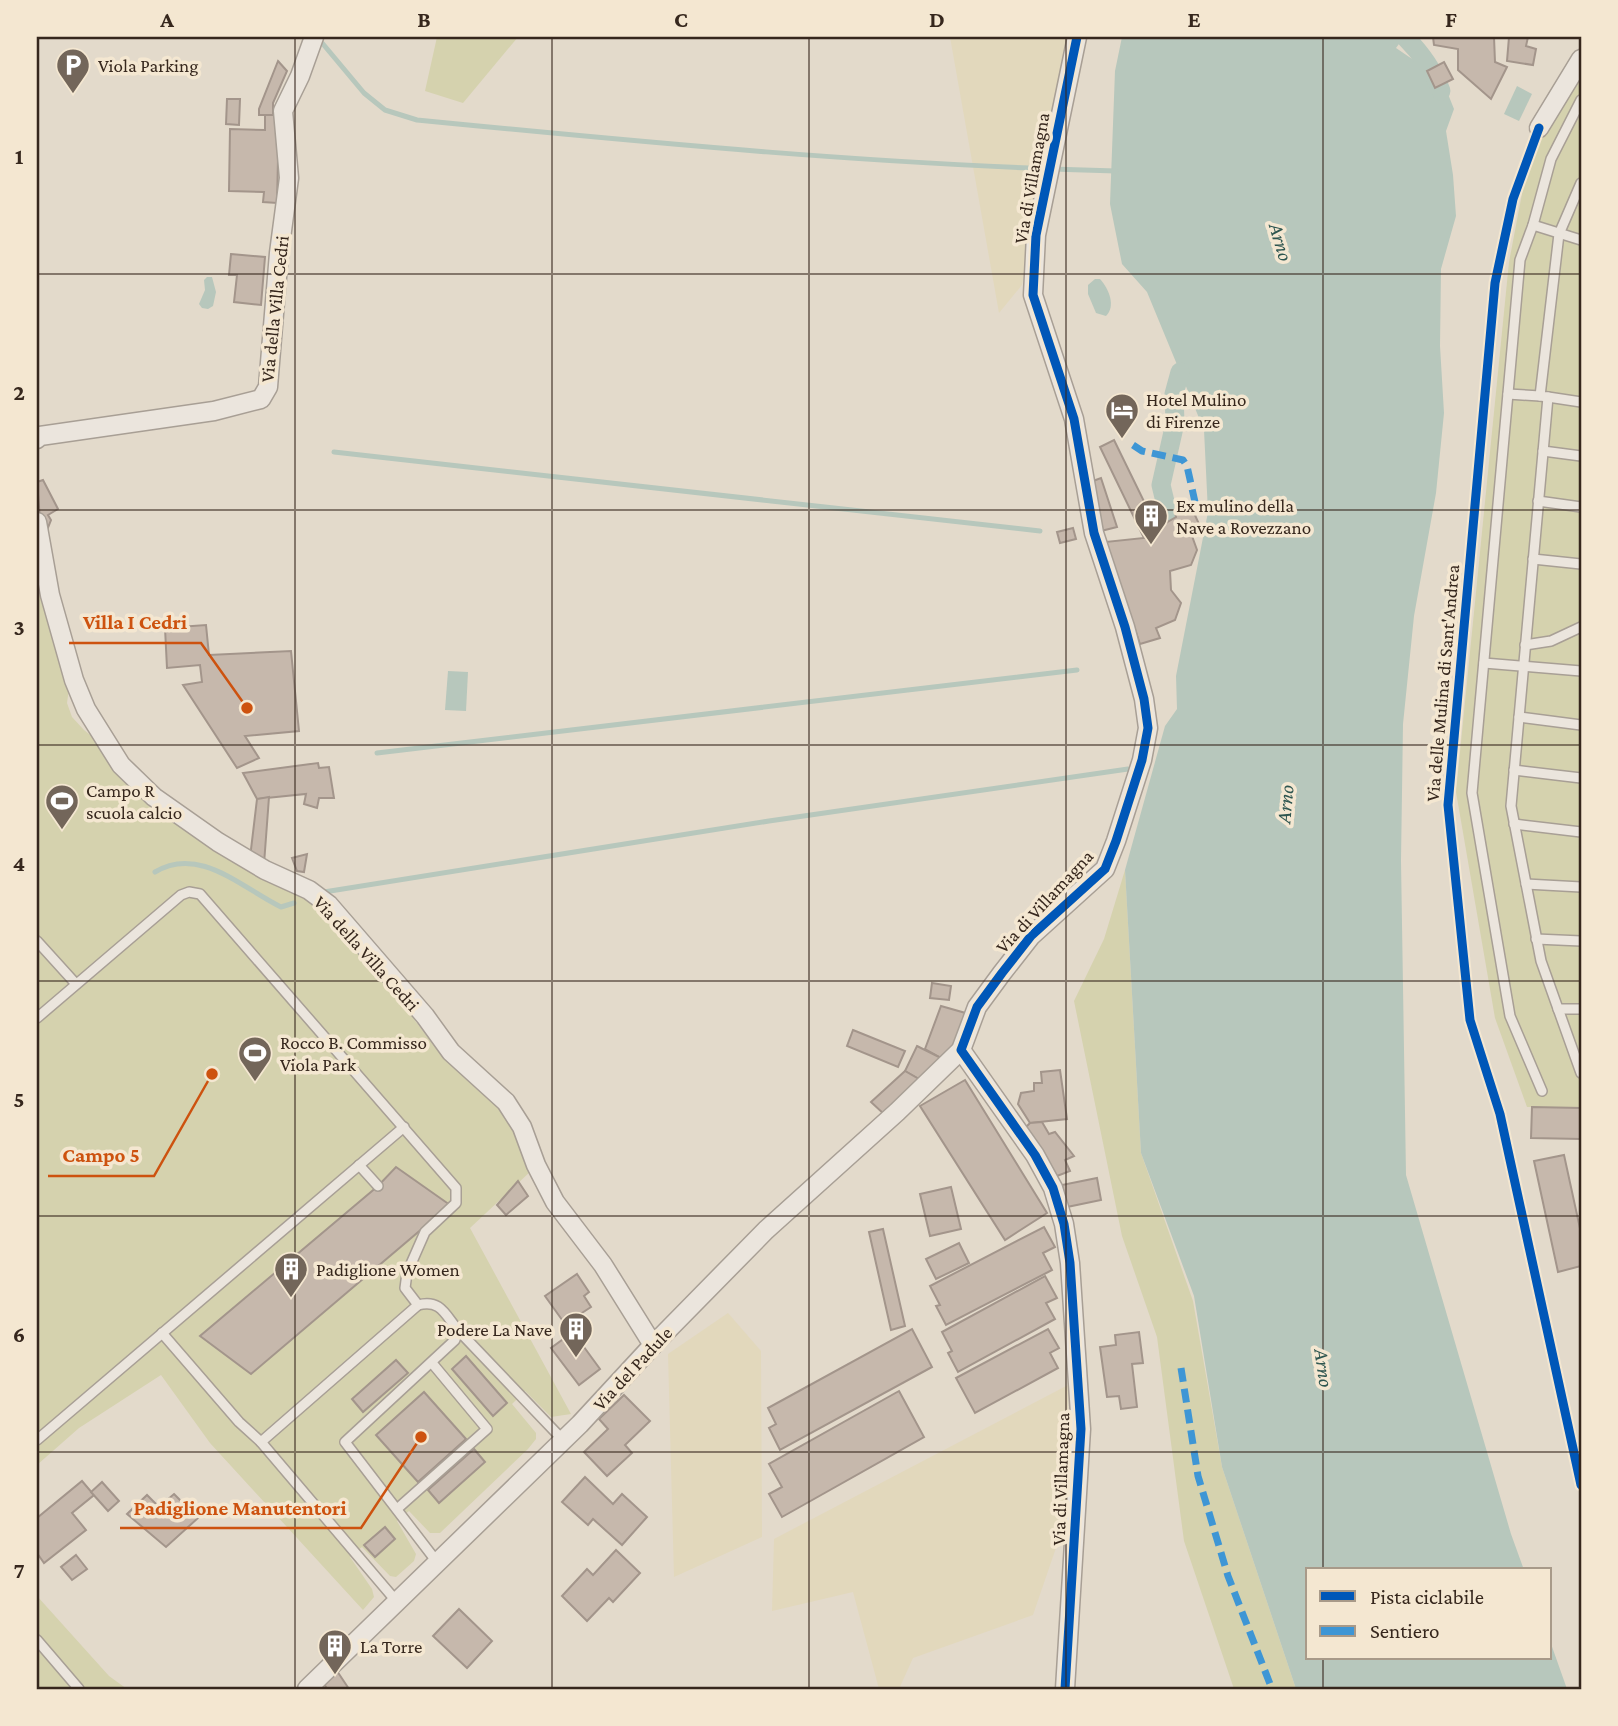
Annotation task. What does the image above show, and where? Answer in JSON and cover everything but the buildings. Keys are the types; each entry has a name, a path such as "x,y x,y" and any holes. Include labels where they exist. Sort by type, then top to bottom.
{"street":[{"name":"Via della Villa Cedri","path":"37,439 54,433 214,411 261,399 268,387 279,253 289,178 283,111 300,76 314,37"},
{"name":"Via di Villamagna","path":"1065,1689 1081,1429 1064,1224 1053,1188 1035,1155 961,1050 977,1007 1002,972 1031,936 1105,869 1142,760 1149,728 1125,627 1094,533 1074,419 1033,295 1036,235 1077,37"},
{"path":"1539,128 1581,59"},
{"name":"Via della Villa Cedri","path":"37,522 50,595 74,680 86,709 121,765 154,797 218,842 265,870 309,890 329,905 425,1016 451,1052 506,1102 522,1127 536,1165 555,1202 603,1265 653,1345"},
{"name":"Via del Padule","path":"307,1689 564,1440 766,1230 897,1112 961,1050"}],"lane":[{"path":"1542,1091 1510,1016 1472,793 1520,260 1533,226 1551,159 1581,100"},
{"path":"1581,183 1559,234 1544,397 1543,450 1511,806 1541,961 1581,1073"},
{"path":"1533,226 1581,240"},
{"path":"1508,394 1581,402"},
{"path":"1543,450 1581,456"},
{"path":"1538,501 1581,507"},
{"path":"1533,559 1581,564"},
{"path":"1525,645 1551,641 1581,627"},
{"path":"1484,663 1581,671"},
{"path":"1519,717 1581,725"},
{"path":"1514,770 1581,778"},
{"path":"1514,824 1581,832"},
{"path":"1526,884 1581,887"},
{"path":"37,1018 181,895 189,892 200,894 456,1188 456,1203 425,1232 407,1273 405,1288 418,1305"},
{"path":"1536,939 1581,941"},
{"path":"37,941 76,984"},
{"path":"1558,1009 1581,1009"},
{"path":"37,1440 404,1127"},
{"path":"359,1166 378,1186"},
{"path":"261,1442 418,1305 427,1303 438,1305 457,1329 564,1440"},
{"path":"437,1562 345,1442 455,1340 457,1329"},
{"path":"162,1333 239,1422 261,1442 397,1602"},
{"path":"397,1509 487,1429 432,1363"},
{"path":"37,1640 79,1689"}],"shaded area":[{"path":"437,37 518,37 463,103 425,91"},
{"path":"950,37 1074,37 1022,285 999,313"},
{"path":"1581,68 1581,1107 1527,1107 1495,1018 1456,792 1509,262 1529,157 1563,79"},
{"name":"Rocco B. Commisso Viola Park","path":"37,548 70,681 67,703 72,717 84,730 270,880 305,898 330,918 438,1051 500,1108 519,1140 531,1171 470,1228 571,1414 551,1417 525,1391 512,1404 536,1433 536,1439 528,1449 440,1533 430,1533 409,1511 397,1521 416,1554 414,1561 396,1577 390,1576 362,1547 350,1557 372,1589 374,1597 363,1610 210,1443 161,1375 79,1428 37,1465"},
{"path":"1125,870 1141,1153 1193,1301 1222,1467 1296,1689 1234,1689 1184,1541 1157,1337 1122,1236 1074,1001 1104,939"},
{"path":"728,1313 761,1351 762,1537 674,1577 668,1354"},
{"path":"1068,1385 1070,1507 1033,1615 913,1658 899,1689 879,1689 853,1592 772,1611 774,1539"},
{"path":"37,1596 109,1676 127,1689 37,1689"}],"water":[{"name":"Arno","path":"1122,37 1404,37 1396,48 1421,65 1436,94 1446,89 1454,109 1446,131 1456,216 1441,269 1440,346 1444,413 1436,493 1414,616 1403,724 1401,861 1406,1175 1523,1568 1306,1568 1306,1660 1552,1660 1552,1647 1567,1689 1296,1689 1222,1467 1194,1296 1141,1153 1125,870 1165,726 1177,709 1176,676 1208,512 1204,430 1147,292 1122,264 1110,204 1115,71"},
{"path":"1517,86 1532,94 1519,121 1504,114"},
{"path":"207,277 212,277 216,292 213,306 208,309 199,304"},
{"path":"1095,279 1100,279 1110,298 1111,307 1106,316 1096,313 1088,294 1088,285"},
{"path":"448,671 468,672 466,711 445,710"}],"waterway":[{"path":"1405,37 1426,62 1441,91"},
{"path":"323,44 364,93 385,110 417,120 679,145 853,158 1116,171"},
{"path":"1169,518 1161,485 1175,423 1174,394 1180,372"},
{"path":"334,452 1040,531"},
{"path":"377,753 1077,670"},
{"path":"324,892 769,821 1128,769"},
{"path":"155,872 171,865 188,863 204,866 236,880 281,907 294,903"}],"marked path":[{"path":"1133,445 1142,451 1183,460 1187,466 1195,502"},
{"path":"1181,1368 1198,1476 1228,1576 1272,1689"}],"cycle path":[{"path":"1065,1689 1081,1429 1070,1263 1064,1224 1053,1188 1035,1155 961,1050 977,1007 1031,936 1105,869 1142,760 1148,728 1144,699 1125,627 1094,533 1074,419 1033,295 1036,235 1077,37"},
{"name":"Via delle Mulina di Sant'Andrea","path":"1539,128 1513,199 1495,283 1448,805 1470,1020 1500,1114 1581,1485"}],"place":[{"name":"Viola Parking","path":"73,95"},
{"name":"Hotel Mulino di Firenze","path":"1122,440"},
{"name":"Ex mulino della Nave a Rovezzano","path":"1151,546"},
{"name":"Villa I Cedri","path":"247,708"},
{"name":"Campo R scuola calcio","path":"62,831"},
{"name":"Campo 5","path":"212,1074"},
{"name":"Rocco B. Commisso Viola Park","path":"255,1083"},
{"name":"Padiglione Women","path":"291,1299"},
{"name":"Podere La Nave","path":"576,1359"},
{"name":"Padiglione Manutentori","path":"421,1437"},
{"name":"La Torre","path":"335,1676"}]}
